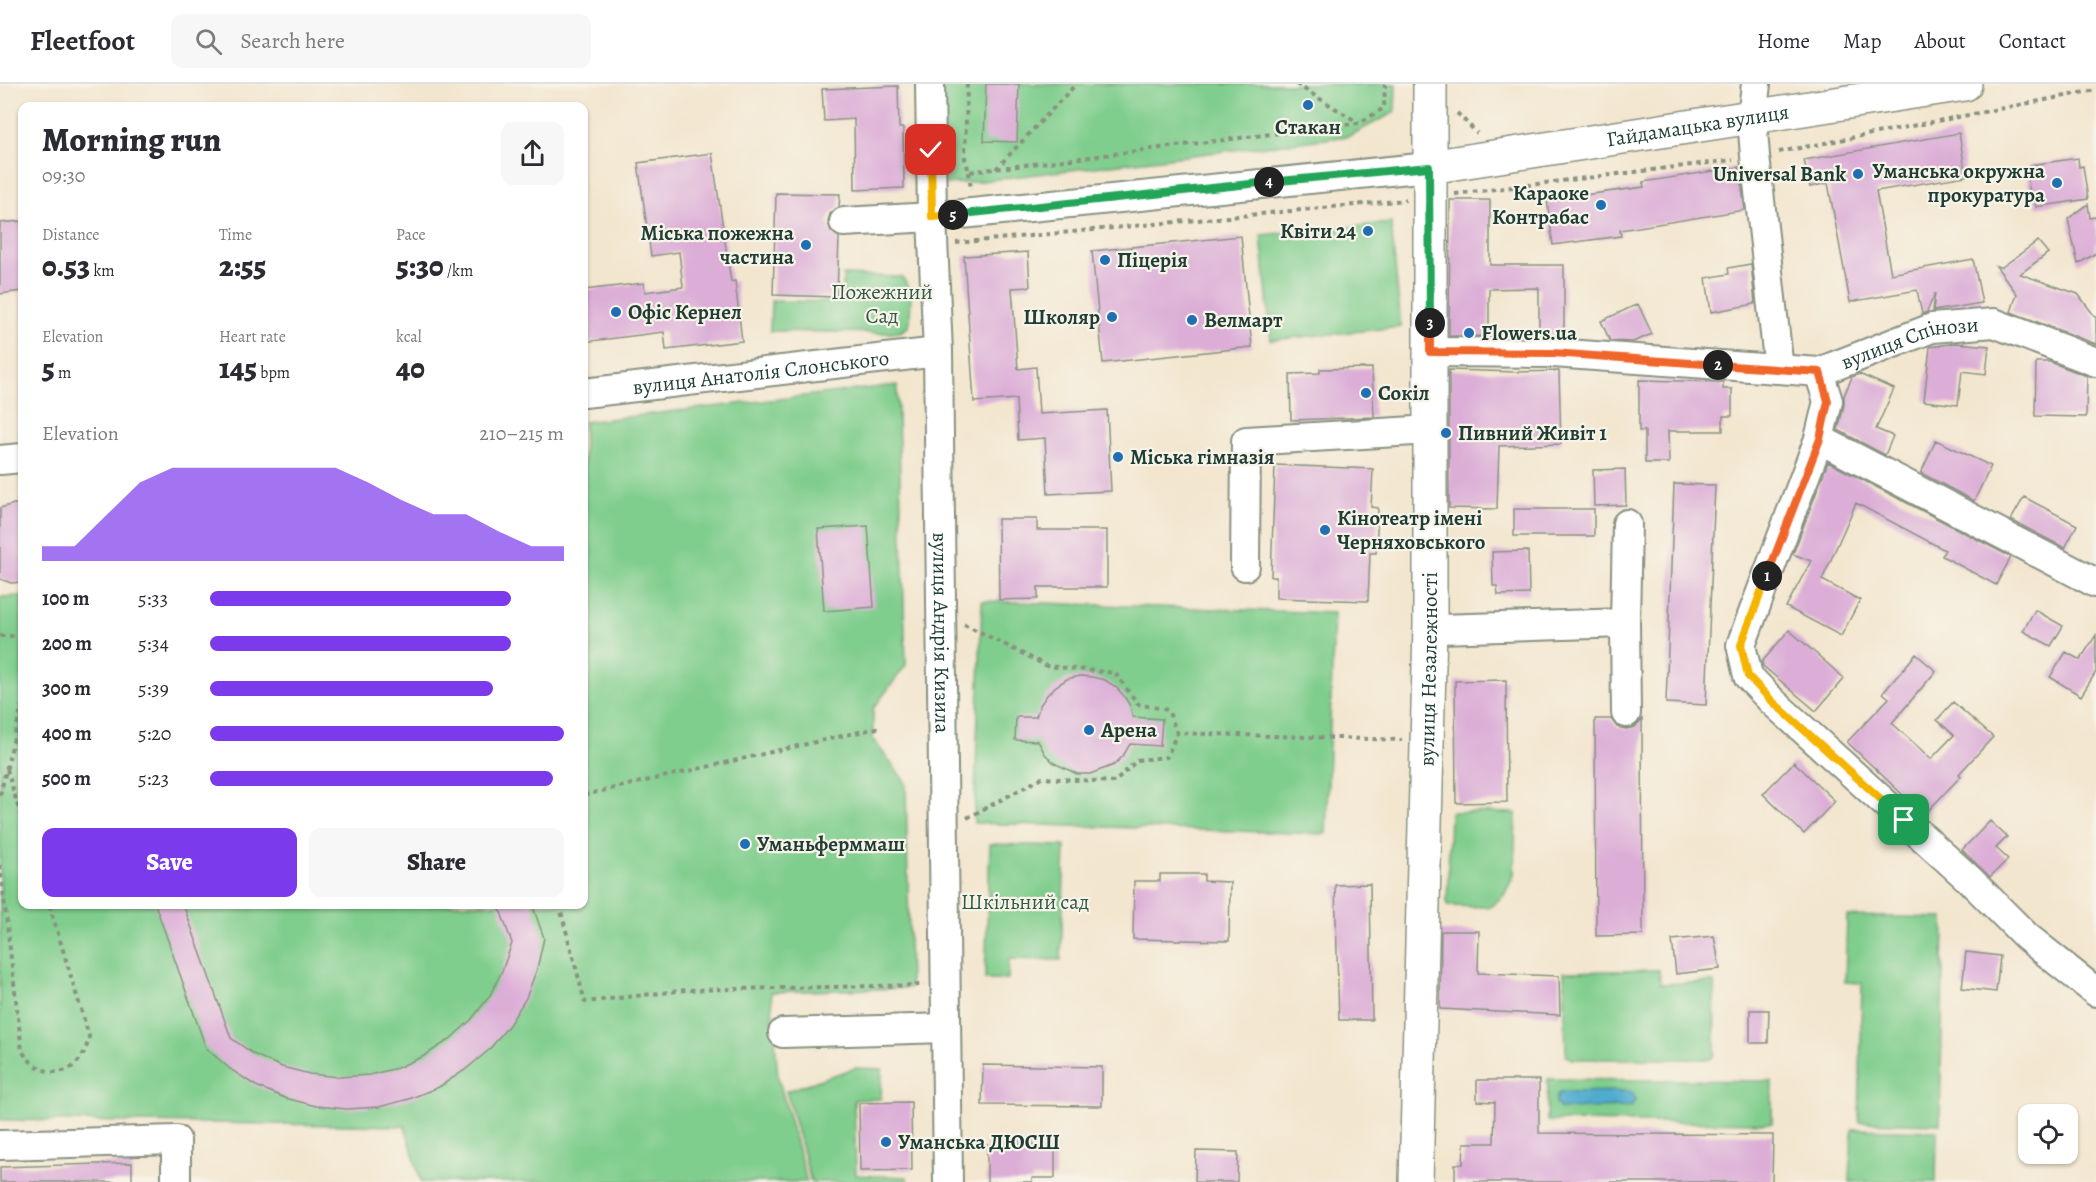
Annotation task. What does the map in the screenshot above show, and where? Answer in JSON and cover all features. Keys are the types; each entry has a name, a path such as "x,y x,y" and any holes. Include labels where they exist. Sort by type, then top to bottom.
{"main road":[{"name":"вулиця Незалежності","path":"1416,1182 1430,626 1430,84"},
{"name":"Гайдамацька вулиця","path":"1429,167 1965,84"}],"street":[{"name":"вулиця Андрія Кизила","path":"930,84 932,217 938,352 948,1182"},
{"path":"1756,84 1752,118 1779,369"},
{"path":"844,222 932,217 1429,167"},
{"name":"вулиця Спінози","path":"1430,352 1553,353 1820,372 1932,328 1994,323 2096,362"},
{"name":"вулиця Анатолія Слонського","path":"588,393 938,352"},
{"path":"1820,372 1828,401 1820,439 1741,645 1748,676 1773,702 1969,879 2027,937 2096,992"},
{"path":"1245,566 1246,441 1431,430"},
{"path":"1820,439 2096,583"},
{"path":"0,460 18,458"},
{"path":"1626,713 1627,524"},
{"path":"1430,626 1439,629 1625,623"},
{"path":"783,1033 946,1028"},
{"path":"0,1145 176,1140 176,1182"}],"path":[{"path":"967,84 965,165 969,172 1359,123 1384,108 1385,84"},
{"path":"996,170 1076,84"},
{"path":"1296,84 1359,123"},
{"path":"1453,110 1477,132"},
{"path":"954,243 1407,200"},
{"path":"964,623 1047,666 1115,673 1138,704 1168,710 1176,733 1167,757 1137,760 1114,782 1042,778 966,818"},
{"path":"0,636 18,636"},
{"path":"0,795 18,722"},
{"path":"588,794 880,728"},
{"path":"1176,733 1354,740"},
{"path":"7,769 18,806"},
{"path":"0,865 22,1051 30,1063 41,1070 55,1073 68,1070 80,1062 87,1050 89,1036 51,909"},
{"path":"560,909 585,1002 686,990 903,986"}],"green space":[{"path":"938,84 1396,84 1395,112 1349,136 965,183 940,184"},
{"path":"1391,223 1401,327 1271,340 1261,235"},
{"name":"Пожежний Сад","path":"843,275 902,277 911,290 908,327 900,332 891,333 770,331 771,301 842,302"},
{"name":"Уманьферммаш","path":"897,385 906,665 873,709 873,739 906,783 910,988 771,992 778,1077 807,1182 421,1182 405,1126 0,1120 0,597 18,596 18,909 588,909 588,422"},
{"path":"982,601 1334,613 1326,834 974,823"},
{"path":"1450,812 1516,813 1514,875 1504,895 1490,907 1447,906"},
{"name":"Шкільний сад","path":"990,844 1065,846 1061,960 1009,959 1008,979 985,979"},
{"path":"1847,916 1944,918 1940,1124 1859,1122 1862,983 1845,982"},
{"path":"1659,970 1660,984 1714,982 1715,1055 1711,1059 1572,1059 1566,1056 1564,972"},
{"path":"855,1068 882,1069 881,1099 854,1100 856,1175 907,1177 907,1182 811,1182 786,1091"},
{"path":"1548,1079 1772,1081 1772,1123 1547,1121"},
{"path":"1852,1129 1937,1131 1936,1182 1850,1182"}],"water":[{"path":"1628,1091 1633,1093 1635,1100 1632,1106 1561,1109 1556,1104 1559,1093"}],"building":[{"path":"986,84 1019,84 1017,142 984,141"},
{"path":"898,86 899,128 903,128 904,188 855,190 854,119 824,121 822,89"},
{"path":"1959,133 1966,176 1876,191 1891,274 1973,259 1982,303 1933,311 1935,293 1927,312 1922,314 1917,290 1850,302 1828,183 1810,187 1804,160"},
{"path":"712,153 731,282 735,281 742,341 666,350 664,332 588,342 588,290 644,283 645,292 683,287 679,252 651,256 638,163"},
{"name":"Уманська окружна прокуратура","path":"2078,158 2079,167 2083,166 2088,199 2036,207 2035,200 2031,200 2027,175 2031,174 2030,165"},
{"path":"1739,167 1745,210 1620,230 1621,236 1553,245 1547,200 1644,187 1643,182"},
{"name":"Міська пожежна частина","path":"776,193 840,194 839,207 830,214 828,222 831,231 839,237 837,297 773,295"},
{"path":"1450,200 1490,200 1490,265 1564,265 1564,337 1539,336 1539,288 1489,289 1489,336 1449,336"},
{"path":"2088,204 2090,218 2096,217 2096,253 2078,264 2068,219"},
{"path":"18,221 18,292 0,294 0,223"},
{"name":"Велмарт","path":"1241,236 1252,347 1103,363 1092,251"},
{"path":"2038,241 2048,253 2020,274 2078,294 2096,318 2096,344 2011,312 2017,294 1996,266 2002,267"},
{"path":"1028,252 1030,287 1012,288 1018,369 1036,367 1039,414 1107,410 1111,491 1048,494 1045,438 1018,440 1016,399 974,402 964,256"},
{"path":"1751,264 1755,304 1711,312 1706,278 1729,274 1728,268"},
{"path":"1638,304 1652,334 1633,342 1610,341 1601,321"},
{"path":"1956,343 1989,346 1986,374 1962,371 1958,405 1924,401 1930,347"},
{"path":"2036,362 2050,362 2087,376 2086,417 2035,416"},
{"path":"1372,368 1374,417 1291,420 1290,374 1320,373 1320,369"},
{"path":"1449,370 1559,371 1561,444 1499,446 1497,509 1449,508"},
{"path":"1859,374 1894,389 1876,429 1893,436 1885,455 1838,430 1844,396 1852,377"},
{"path":"1639,380 1723,382 1723,389 1732,389 1732,416 1723,416 1723,431 1668,431 1669,463 1645,463 1645,431 1639,431"},
{"path":"1936,440 1991,466 1974,501 1921,473"},
{"path":"1828,462 2011,557 1996,585 1942,556 1945,550 1856,503 1822,580 1860,600 1841,636 1786,607 1811,561 1793,554"},
{"name":"Кінотеатр імені Черняховського","path":"1275,465 1373,469 1371,507 1378,508 1376,553 1370,553 1368,601 1276,598 1276,577 1271,577"},
{"path":"1625,469 1626,505 1594,506 1593,470"},
{"path":"1674,484 1715,485 1706,705 1666,703"},
{"path":"2024,497 2077,525 2065,548 2011,520"},
{"path":"18,504 18,582 11,583 0,579 0,508"},
{"path":"1514,509 1594,509 1594,536 1514,536"},
{"path":"998,519 1037,519 1037,530 1107,530 1107,587 1038,587 1038,599 999,600"},
{"path":"868,526 874,607 824,611 818,529"},
{"path":"1528,551 1529,594 1498,595 1497,586 1493,586 1492,552"},
{"path":"2035,610 2063,626 2051,646 2023,631"},
{"path":"1789,630 1844,678 1816,711 1763,666 1762,662"},
{"path":"2096,635 2096,672 2081,696 2050,677 2066,652 2080,660"},
{"path":"1916,654 1936,671 1892,723 1931,759 1954,735 1937,720 1953,702 1993,737 1959,774 1961,776 1924,815 1847,742 1889,698 1883,693"},
{"name":"Арена","path":"1080,676 1105,680 1116,687 1130,706 1133,717 1162,719 1160,746 1130,744 1114,765 1090,774 1077,774 1054,763 1045,754 1038,741 1015,740 1016,717 1036,717 1040,705 1056,686 1067,679"},
{"path":"1506,680 1507,802 1456,803 1455,681"},
{"path":"1595,719 1611,719 1617,727 1626,729 1635,727 1642,719 1643,935 1596,936"},
{"path":"1794,762 1835,801 1804,834 1763,794"},
{"path":"1990,821 2007,837 1996,848 2008,859 1990,877 1962,850"},
{"path":"1160,874 1204,874 1204,881 1230,882 1229,941 1133,939 1134,881 1160,881"},
{"path":"1370,884 1372,1020 1339,1020 1335,885"},
{"path":"157,909 185,909 231,1038 255,1055 282,1067 310,1074 339,1077 369,1075 397,1068 424,1056 449,1040 471,1020 489,997 502,971 512,943 500,909 534,909 544,938 537,969 526,998 509,1025 489,1050 465,1070 439,1087 409,1099 379,1107 347,1109 316,1106 285,1098 256,1086 230,1069 206,1048"},
{"path":"1441,931 1479,931 1478,973 1559,976 1560,1015 1440,1009"},
{"path":"1714,936 1720,969 1676,974 1672,940"},
{"path":"1966,952 2000,956 1996,992 1962,988"},
{"path":"1750,1010 1769,1010 1768,1043 1750,1043"},
{"path":"983,1065 1102,1067 1102,1106 982,1105"},
{"path":"1477,1080 1539,1080 1539,1133 1773,1135 1772,1182 1455,1182 1455,1164 1463,1164 1464,1143 1494,1143 1495,1102 1477,1101"},
{"path":"911,1102 912,1170 860,1171 859,1103"},
{"path":"987,1145 1055,1145 1055,1178 1032,1178 1032,1182 987,1182"},
{"path":"1196,1151 1238,1152 1237,1182 1195,1182"},
{"path":"132,1163 132,1182 0,1182 0,1167"}],"place":[{"name":"Стакан","path":"1308,105"},
{"name":"Universal Bank","path":"1858,174"},
{"name":"Уманська окружна прокуратура","path":"2057,183"},
{"name":"Караоке Контрабас","path":"1601,205"},
{"name":"Квіти 24","path":"1368,231"},
{"name":"Міська пожежна частина","path":"806,245"},
{"name":"Піцерія","path":"1105,260"},
{"name":"Офіс Кернел","path":"616,312"},
{"name":"Школяр","path":"1112,317"},
{"name":"Велмарт","path":"1192,320"},
{"name":"Flowers.ua","path":"1469,333"},
{"name":"Сокіл","path":"1366,393"},
{"name":"Пивний Живіт 1","path":"1446,433"},
{"name":"Міська гімназія","path":"1118,457"},
{"name":"Кінотеатр імені Черняховського","path":"1325,530"},
{"name":"Арена","path":"1089,730"},
{"name":"Уманьферммаш","path":"745,844"},
{"name":"Уманська ДЮСШ","path":"886,1142"}],"route":[{"path":"931,150 932,217 1429,167 1430,352 1553,353 1820,372 1828,401 1820,439 1741,645 1748,676 1773,702 1904,820"}]}
